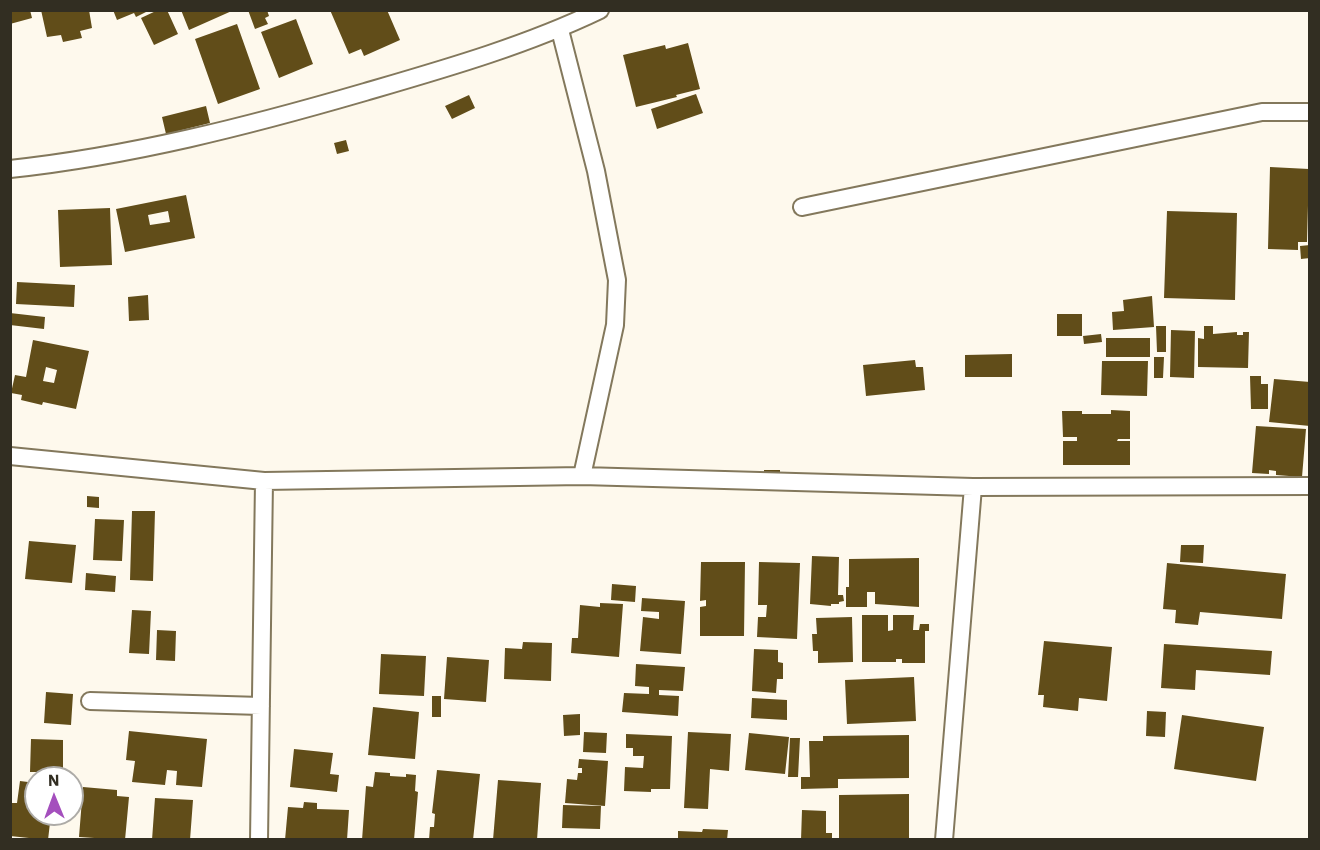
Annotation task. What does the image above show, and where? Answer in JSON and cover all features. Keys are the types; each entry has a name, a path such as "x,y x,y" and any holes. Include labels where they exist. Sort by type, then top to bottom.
{"street":[{"path":"10,169 154,148 291,113 427,74 560,30 600,10"},
{"path":"560,30 596,171 617,280 615,325 582,476"},
{"path":"802,207 1262,112 1310,112"},
{"path":"10,456 264,481 582,476 972,487 1310,486"},
{"path":"259,840 264,481"},
{"path":"944,840 972,487"},
{"path":"90,700 261,706"}],"building":[{"path":"10,10 30,10 32,18 10,24"},
{"path":"41,10 89,10 92,28 80,31 82,38 63,42 61,35 47,37"},
{"path":"113,10 150,10 136,17 134,13 117,20"},
{"path":"158,10 167,10 178,34 154,45 141,18"},
{"path":"181,10 234,10 189,30"},
{"path":"248,10 267,10 269,16 265,18 268,24 255,29"},
{"path":"330,10 387,10 400,40 364,56 361,49 349,54"},
{"path":"296,19 313,64 279,78 261,32"},
{"path":"237,24 260,89 218,104 195,39"},
{"path":"688,43 700,89 636,107 623,55 665,45 666,49"},
{"path":"696,94 703,113 657,129 651,109"},
{"path":"469,95 475,108 452,119 445,106"},
{"path":"206,106 210,123 166,134 162,117"},
{"path":"346,140 349,151 337,154 334,143"},
{"path":"1270,167 1309,169 1307,242 1298,242 1298,250 1268,249"},
{"path":"186,195 195,238 125,252 116,209","holes":["168,211 170,222 150,225 148,215"]},
{"path":"110,208 112,265 60,267 58,210"},
{"path":"1167,211 1237,213 1235,300 1164,298"},
{"path":"1310,245 1310,258 1301,259 1300,246"},
{"path":"17,282 75,285 74,307 16,304"},
{"path":"148,295 149,320 129,321 128,297"},
{"path":"1152,296 1154,327 1113,330 1112,312 1124,311 1123,300"},
{"path":"10,313 45,317 44,329 10,325"},
{"path":"1057,314 1082,314 1082,336 1057,336"},
{"path":"1156,326 1166,326 1166,352 1157,352"},
{"path":"1204,326 1213,326 1213,334 1237,332 1237,335 1243,335 1243,332 1249,332 1248,368 1198,367 1198,338 1204,339"},
{"path":"1171,330 1195,331 1194,378 1170,377"},
{"path":"1101,334 1102,342 1084,344 1083,336"},
{"path":"1106,338 1150,338 1150,357 1106,357"},
{"path":"33,340 89,351 76,409 21,400 22,395 11,393 15,375 26,377","holes":["46,367 57,370 54,383 43,381"]},
{"path":"1012,354 1012,377 965,377 965,355"},
{"path":"1154,357 1164,357 1163,378 1154,378"},
{"path":"915,360 916,367 923,367 925,390 866,396 863,365"},
{"path":"1102,361 1148,361 1147,396 1101,395"},
{"path":"1250,376 1261,376 1261,384 1268,384 1268,409 1251,409"},
{"path":"1274,379 1310,382 1310,426 1269,422"},
{"path":"1111,410 1130,411 1130,439 1118,439 1117,441 1130,441 1130,465 1063,465 1063,441 1077,441 1077,437 1063,437 1062,411 1111,414"},
{"path":"1256,426 1306,429 1302,477 1276,475 1276,471 1269,470 1269,474 1252,473"},
{"path":"764,470 780,470 780,484 764,484"},
{"path":"87,496 99,497 99,508 87,507"},
{"path":"132,511 155,511 153,581 130,580"},
{"path":"95,519 124,520 122,561 93,560"},
{"path":"29,541 76,545 72,583 25,579"},
{"path":"1181,545 1204,545 1203,563 1180,562"},
{"path":"812,556 839,557 838,595 843,595 844,601 831,604 831,606 810,604"},
{"path":"919,558 919,607 875,604 875,592 867,592 867,607 846,607 849,559"},
{"path":"701,562 745,562 744,636 700,636 700,607 706,606 706,600 700,601"},
{"path":"759,562 800,563 797,639 757,637 758,617 766,617 767,605 758,605"},
{"path":"1167,563 1286,574 1282,619 1200,612 1198,625 1175,623 1176,610 1163,609"},
{"path":"86,573 116,576 115,592 85,590"},
{"path":"612,584 636,586 635,602 611,600"},
{"path":"642,598 685,601 681,654 640,651 643,617 659,619 659,612 641,611"},
{"path":"600,603 623,604 619,657 571,653 572,638 578,638 580,605 600,607"},
{"path":"132,610 151,611 149,654 129,653"},
{"path":"862,615 888,615 888,631 893,630 893,615 914,615 913,630 919,630 920,624 929,624 929,631 925,631 925,663 902,663 902,659 896,659 896,662 862,662"},
{"path":"852,617 853,662 818,663 818,651 813,651 812,634 817,634 816,618"},
{"path":"157,630 176,631 175,661 156,660"},
{"path":"1044,641 1112,647 1107,701 1079,698 1078,711 1043,707 1044,695 1038,695"},
{"path":"523,642 552,643 551,681 504,679 505,648 522,649"},
{"path":"1164,644 1272,651 1270,675 1196,670 1195,690 1161,688"},
{"path":"754,649 778,650 778,662 783,663 783,679 777,679 776,693 752,691"},
{"path":"381,654 426,656 424,696 379,694"},
{"path":"447,657 489,660 486,702 444,699"},
{"path":"636,664 685,667 683,691 659,690 659,695 679,696 678,716 622,712 624,693 649,694 649,687 635,686"},
{"path":"914,677 916,721 847,724 845,680"},
{"path":"46,692 73,694 71,725 44,723"},
{"path":"432,696 441,696 441,717 432,717"},
{"path":"752,698 787,700 787,720 751,718"},
{"path":"373,707 419,712 415,759 368,755"},
{"path":"1147,711 1166,712 1165,737 1146,736"},
{"path":"580,714 580,735 564,736 563,715"},
{"path":"1182,715 1264,727 1256,781 1174,769"},
{"path":"129,731 207,739 202,787 176,785 177,771 167,770 165,785 132,782 135,761 126,760"},
{"path":"584,732 607,733 606,753 583,752"},
{"path":"688,732 731,734 729,771 710,769 708,809 684,808"},
{"path":"749,733 789,737 785,774 745,770"},
{"path":"626,734 672,736 670,789 651,789 651,792 624,791 625,767 643,768 644,756 633,756 633,748 626,748"},
{"path":"909,735 909,778 838,779 838,788 801,789 801,777 810,777 809,741 823,741 823,736"},
{"path":"790,738 800,738 798,777 788,777"},
{"path":"31,739 63,740 63,766 30,766"},
{"path":"294,749 333,753 330,774 339,775 337,792 290,787"},
{"path":"579,759 608,761 605,806 565,803 567,779 577,780 578,773 582,773 582,768 578,768"},
{"path":"437,770 480,774 473,840 429,840 430,827 434,827 435,814 432,813"},
{"path":"375,772 390,773 390,776 416,775 415,791 418,792 414,840 362,840 366,786 373,787"},
{"path":"498,780 541,783 537,840 493,840"},
{"path":"20,781 24,782 24,826 50,826 48,840 10,836 10,803 17,803"},
{"path":"84,787 117,790 117,796 129,797 125,840 79,837 80,826 84,826"},
{"path":"909,794 909,839 839,839 839,795"},
{"path":"155,798 193,800 190,840 152,840"},
{"path":"304,802 317,803 317,809 349,810 347,840 285,840 288,807 303,808"},
{"path":"563,805 601,806 600,829 562,828"},
{"path":"802,810 826,811 826,833 832,833 832,840 801,840"},
{"path":"703,829 728,830 727,840 678,840 678,831 702,832"}]}
